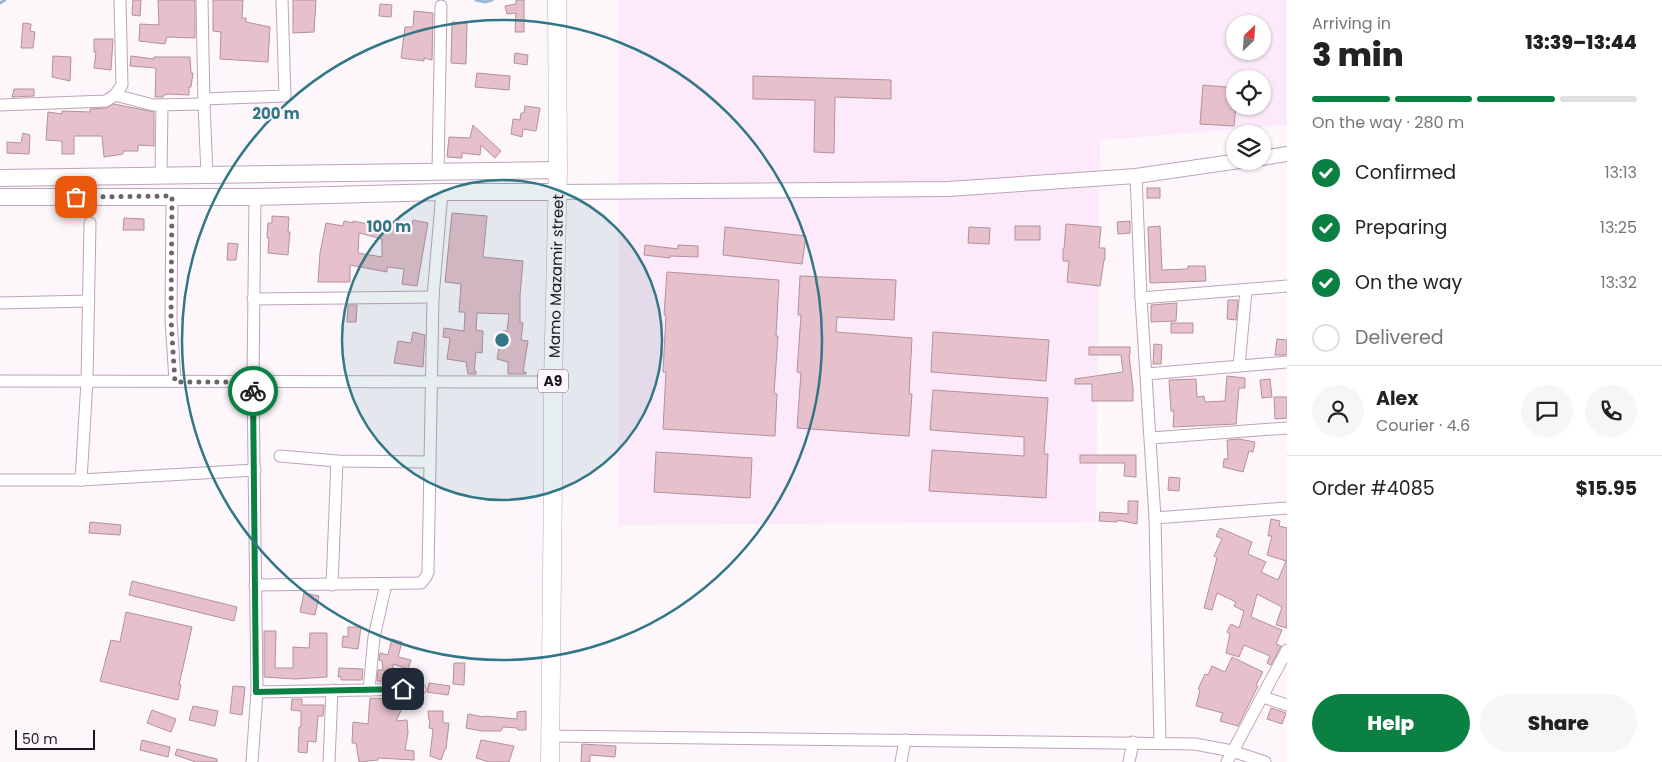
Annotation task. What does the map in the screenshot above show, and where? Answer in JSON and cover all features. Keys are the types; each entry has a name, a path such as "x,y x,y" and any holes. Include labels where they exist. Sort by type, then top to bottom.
{"main road":[{"name":"Mamo Mazamir street","path":"550,762 554,479 553,382 558,192 557,0"},
{"path":"0,178 558,170"},
{"path":"0,197 558,192"}],"street":[{"path":"0,105 106,101 115,95 122,86 120,0"},
{"path":"202,0 207,175"},
{"path":"115,95 162,105 285,96 282,0"},
{"path":"438,171 441,6"},
{"path":"161,175 162,105"},
{"path":"1271,157 1287,154"},
{"path":"558,192 948,189 1136,176 1226,163"},
{"path":"1136,176 1141,298 1155,518 1160,743"},
{"path":"255,585 421,583 426,577 428,572 433,297 442,192"},
{"path":"172,196 171,320 175,382"},
{"path":"252,762 256,692 253,382 255,196"},
{"path":"81,480 87,381 90,223"},
{"path":"1141,298 1287,286"},
{"path":"1240,366 1246,290"},
{"path":"253,300 433,297"},
{"path":"0,303 89,302"},
{"path":"1147,374 1287,362"},
{"path":"0,381 553,382"},
{"path":"1151,438 1287,428"},
{"path":"280,456 337,461 430,462"},
{"path":"332,585 337,461"},
{"path":"0,480 81,480 255,470"},
{"path":"1155,518 1287,508"},
{"path":"369,690 374,638 386,584"},
{"path":"1230,757 1286,654"},
{"path":"256,692 420,689"},
{"path":"328,762 332,690"},
{"path":"1263,697 1287,705"},
{"path":"550,736 1195,744 1230,757 1265,762"},
{"path":"901,762 906,740"},
{"path":"1129,762 1133,742"}],"shaded area":[{"path":"618,0 1287,0 1287,125 1226,125 1226,130 1100,140 1096,522 618,525"}],"building":[{"path":"133,0 141,0 140,16 132,15"},
{"path":"158,0 195,0 195,38 167,37 165,44 139,41 140,24 159,25"},
{"path":"213,0 243,0 242,18 246,18 246,22 270,27 268,62 220,59 221,32 213,31"},
{"path":"293,0 316,0 314,32 293,33"},
{"path":"516,0 524,0 524,32 515,32 516,13 507,14 505,6 516,4"},
{"path":"380,4 392,5 391,17 379,16"},
{"path":"414,11 433,13 432,60 424,58 424,61 401,58 405,27 413,27"},
{"path":"452,22 467,23 466,64 451,63"},
{"path":"23,23 31,24 30,31 35,32 33,48 21,48"},
{"path":"94,39 113,39 111,70 94,68 96,52 94,52"},
{"path":"515,53 528,55 527,65 514,63"},
{"path":"53,56 71,57 70,81 52,77"},
{"path":"131,56 154,59 154,57 190,57 191,73 193,73 189,95 168,94 163,97 155,97 156,68 130,66"},
{"path":"477,73 510,76 509,90 475,87"},
{"path":"753,76 891,80 891,99 835,97 834,153 814,152 815,100 753,99"},
{"path":"1203,85 1226,87 1226,115 1235,115 1234,125 1200,124"},
{"path":"14,89 34,89 34,96 12,97"},
{"path":"114,104 154,112 154,146 138,145 138,151 123,151 123,154 104,157 102,136 74,136 74,154 62,154 62,141 46,140 48,112 62,114 62,111 90,112 90,109 106,108"},
{"path":"525,106 540,108 536,131 523,129 522,137 511,134 513,119 520,120"},
{"path":"473,125 501,151 495,158 481,145 480,155 462,153 462,158 447,157 449,137 470,138"},
{"path":"23,133 30,135 29,154 7,153 7,142 21,143"},
{"path":"1147,188 1160,188 1160,198 1147,198"},
{"path":"452,213 487,216 483,257 523,261 520,322 523,323 521,340 528,341 523,372 526,372 526,374 508,374 508,362 497,359 502,331 507,331 509,314 477,313 476,330 483,331 482,353 476,352 474,372 476,371 476,374 468,374 466,362 447,359 450,338 443,337 444,328 464,331 465,312 459,312 461,284 445,282"},
{"path":"272,216 289,217 288,255 268,253 268,223 272,223"},
{"path":"124,218 144,219 144,230 123,230"},
{"path":"385,220 412,226 413,220 428,223 417,286 402,284 404,269 387,267 387,272 350,265 350,282 318,282 320,253 326,223 343,226 344,221 353,223 353,221 383,227","holes":["359,233 382,239 382,257 358,253"]},
{"path":"1130,221 1130,233 1118,234 1117,222"},
{"path":"1066,224 1101,227 1099,248 1105,248 1105,260 1100,286 1067,282 1069,261 1063,261"},
{"path":"1015,226 1040,226 1040,240 1015,240"},
{"path":"1160,226 1162,270 1188,269 1188,266 1205,266 1206,281 1150,283 1148,227"},
{"path":"725,227 806,236 802,264 723,255"},
{"path":"969,227 990,228 989,244 968,243"},
{"path":"228,243 238,244 236,260 227,260"},
{"path":"645,245 678,249 678,245 698,246 698,257 670,256 670,258 644,255"},
{"path":"667,272 779,280 774,393 777,394 775,436 663,429 666,372 663,372 666,315 664,315"},
{"path":"800,276 896,280 894,320 837,317 836,332 912,338 909,394 912,394 909,436 797,428 801,373 797,372 801,315 798,315"},
{"path":"1228,300 1238,300 1236,320 1227,319"},
{"path":"1177,303 1176,321 1151,322 1151,305"},
{"path":"348,305 357,305 356,322 347,322"},
{"path":"1171,323 1193,323 1193,333 1171,333"},
{"path":"413,332 425,335 423,367 394,363 398,341 411,343"},
{"path":"933,332 1049,340 1046,381 931,372"},
{"path":"1277,339 1287,340 1287,355 1275,355"},
{"path":"1154,344 1162,345 1161,364 1153,364"},
{"path":"1089,347 1130,347 1133,401 1092,401 1092,384 1075,384 1075,379 1123,372 1121,355 1089,355"},
{"path":"1227,376 1245,378 1245,388 1239,388 1236,424 1173,427 1174,411 1171,411 1169,380 1196,379 1197,397 1204,396 1205,402 1225,401"},
{"path":"1270,379 1272,397 1262,398 1260,380"},
{"path":"933,390 1048,398 1044,454 1048,454 1046,498 929,491 932,450 1024,456 1024,437 930,430"},
{"path":"1274,397 1287,397 1287,418 1275,419"},
{"path":"1239,439 1255,442 1253,452 1249,451 1243,472 1223,467 1224,459 1228,459 1227,440"},
{"path":"656,452 752,458 750,498 654,492"},
{"path":"1080,455 1136,455 1136,477 1124,476 1125,463 1080,463"},
{"path":"1169,477 1180,478 1179,491 1168,490"},
{"path":"1128,501 1138,501 1137,524 1117,520 1117,522 1099,521 1100,512 1128,514"},
{"path":"1271,519 1280,521 1279,526 1287,528 1287,628 1276,625 1282,607 1257,594 1251,617 1282,630 1276,644 1281,646 1271,665 1267,663 1270,656 1244,645 1239,657 1226,653 1230,634 1227,632 1231,624 1239,628 1244,611 1234,606 1236,602 1217,593 1212,610 1204,608 1217,558 1214,556 1222,539 1216,536 1220,528 1252,542 1248,554 1266,562 1261,572 1278,580 1286,561 1267,555 1272,536 1268,536"},
{"path":"90,522 121,525 120,535 89,533"},
{"path":"132,581 237,607 234,621 129,595"},
{"path":"304,593 319,596 315,615 300,612"},
{"path":"126,612 192,627 179,685 181,685 178,700 100,681 111,640 120,642"},
{"path":"348,627 361,627 358,649 342,647 343,636 348,637"},
{"path":"264,631 276,631 275,668 293,668 293,647 309,648 310,633 327,633 327,677 295,679 264,677"},
{"path":"392,639 402,642 398,657 411,660 408,669 393,664 393,682 377,681 378,670 383,670 382,661 379,660 380,653 388,655"},
{"path":"1232,657 1263,672 1238,726 1220,721 1223,713 1196,706 1200,690 1198,689 1205,674 1208,675 1212,666 1225,672"},
{"path":"454,663 465,663 464,685 453,684"},
{"path":"339,668 363,669 362,680 341,680 341,676 338,677"},
{"path":"429,683 450,686 448,695 427,692"},
{"path":"233,686 245,687 242,715 230,713"},
{"path":"387,697 395,697 405,702 396,721 407,720 408,733 405,750 414,751 414,760 378,758 378,760 359,762 356,743 352,743 353,722 368,724 370,698 386,699"},
{"path":"292,699 302,699 302,705 324,705 323,716 318,716 316,742 308,741 307,753 298,752 301,711 291,710"},
{"path":"193,706 218,711 215,726 189,720"},
{"path":"1271,708 1286,713 1282,724 1267,719"},
{"path":"152,710 176,719 171,732 147,723"},
{"path":"428,711 443,711 443,723 449,723 446,749 441,760 430,756 433,729 429,728"},
{"path":"526,711 526,730 503,727 501,731 482,731 466,728 468,714 517,719 517,712"},
{"path":"142,740 170,747 168,757 140,750"},
{"path":"481,740 514,746 509,762 489,762 476,758"},
{"path":"582,744 616,746 615,757 590,755 590,762 581,762"},
{"path":"177,749 217,759 217,762 196,762 175,755"}],"waterway":[{"path":"0,3 5,0"},
{"path":"476,0 485,2 492,0"}],"way so far":[{"path":"76,197 172,196 171,320 175,382 253,382 253,391"}],"route":[{"path":"253,391 256,692 403,689"}]}
